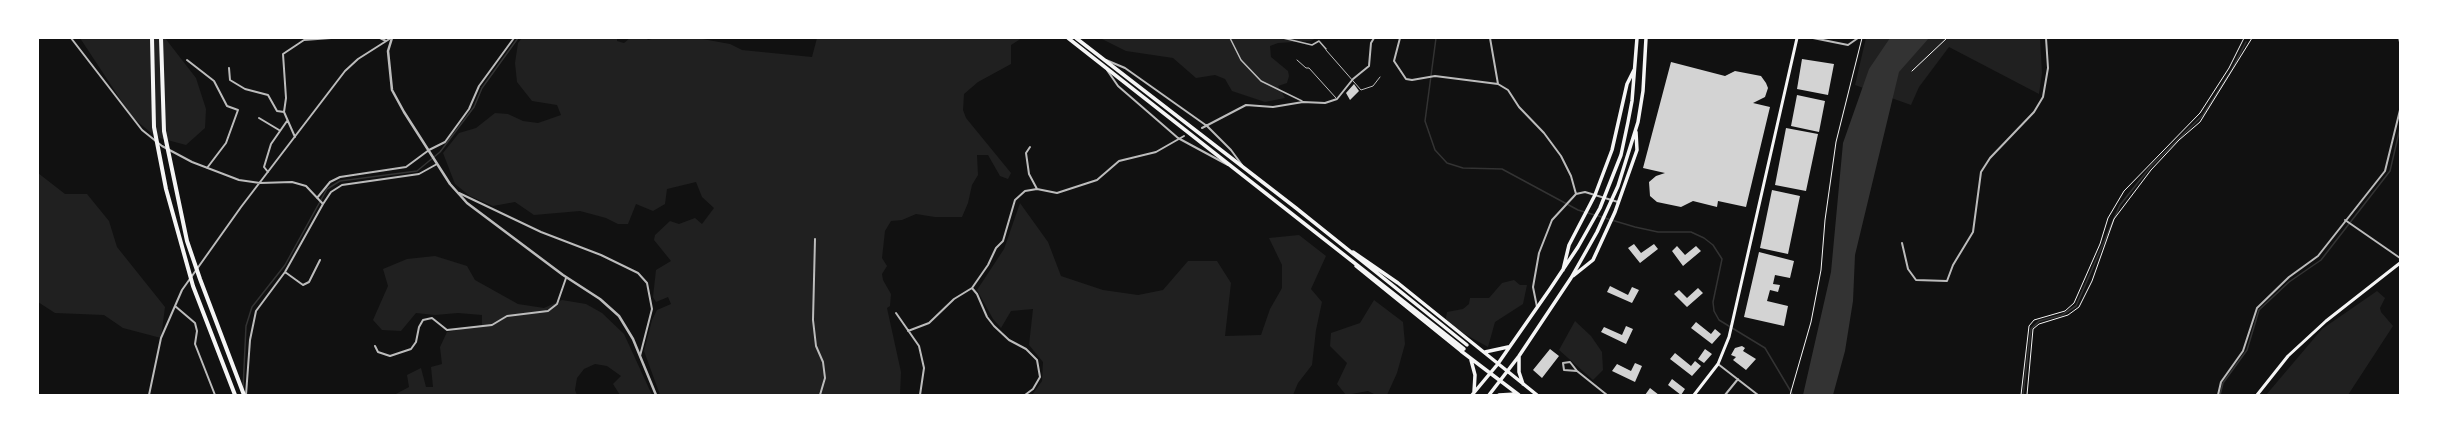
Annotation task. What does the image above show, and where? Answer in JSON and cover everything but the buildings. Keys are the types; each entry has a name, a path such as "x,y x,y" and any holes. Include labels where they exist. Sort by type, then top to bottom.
{"highway":[{"path":"152,38 154,127 161,159 187,268 234,393"},
{"path":"161,38 164,131 170,163 200,279 245,395"}],"main road":[{"path":"1068,38 1103,61 1244,167 1467,345"},
{"path":"1076,38 1232,167 1464,349"},
{"path":"1473,394 1497,365 1562,272 1589,229 1611,184 1621,156 1628,122 1636,67 1637,38"},
{"path":"1489,395 1519,356 1571,278 1597,232 1618,186 1636,129 1643,91 1646,38"},
{"path":"1694,395 1718,364 1730,334 1797,38"},
{"path":"1562,272 1569,245 1595,195 1612,150 1627,84 1636,67"},
{"path":"1571,278 1593,260 1613,216 1637,150 1636,129"},
{"path":"1348,250 1375,266 1484,352 1497,365 1537,395"},
{"path":"1350,259 1363,273 1489,374 1518,395"},
{"path":"2257,395 2293,351 2326,321 2400,263"},
{"path":"1484,352 1509,347"},
{"path":"1519,356 1519,372 1523,385"},
{"path":"1472,360 1475,375 1473,394"},
{"path":"1499,395 1518,395"}],"street":[{"path":"71,38 142,130 162,146 192,162 239,180 260,183 292,182 306,186 322,204"},
{"path":"295,137 284,112 286,98 283,54 304,39 331,38"},
{"path":"380,38 386,41"},
{"path":"149,395 161,338 182,290 268,172 345,71 392,38"},
{"path":"392,38 388,51 392,90 404,112 456,192 467,204 566,278 600,299 619,316 640,356 656,395"},
{"path":"318,199 330,182 340,177 406,167 438,147 449,137 469,108 479,86 514,38"},
{"path":"1230,38 1241,60 1261,81 1303,102"},
{"path":"1283,38 1312,45 1319,41 1326,49"},
{"path":"1202,128 1246,105 1273,107 1303,102 1325,103 1337,99 1354,78 1369,66 1371,43 1374,38"},
{"path":"1400,38 1394,61 1406,79 1412,80 1432,76 1498,84 1508,90 1519,107 1544,133 1561,156 1571,176 1576,194"},
{"path":"1490,38 1498,84"},
{"path":"1815,38 1848,45 1858,38"},
{"path":"1902,243 1908,268 1916,280 1947,281 1953,264 1973,232 1981,172 1990,158 2034,112 2043,97 2048,68 2046,38"},
{"path":"2399,38 2400,42"},
{"path":"187,60 214,81 227,106 238,110 226,143 207,168"},
{"path":"1103,61 1125,68 1207,126 1231,150 1244,167"},
{"path":"1103,61 1118,86 1178,138 1232,167"},
{"path":"229,68 230,80 245,89 268,95 277,111 284,112"},
{"path":"2218,395 2221,382 2243,351 2257,308 2289,277 2318,256 2385,171 2400,110"},
{"path":"259,118 279,130"},
{"path":"268,172 264,167 271,144 279,130 287,121"},
{"path":"908,331 929,323 954,299 972,288 988,265 996,248 1003,241 1015,200 1025,191 1037,189 1057,193 1097,180 1119,161 1156,152 1178,138 1184,136"},
{"path":"1030,146 1026,153 1029,174 1037,189"},
{"path":"245,395 250,340 256,311 285,272 322,204 331,192 342,185 420,174 437,163"},
{"path":"456,192 541,232 601,255 638,273 648,282 652,309 640,356"},
{"path":"1537,308 1532,287 1539,253 1552,220 1576,194 1585,192 1619,202"},
{"path":"2345,220 2400,258"},
{"path":"816,239 813,320 816,346 823,362 825,378 820,395"},
{"path":"285,272 303,285 309,282 320,260"},
{"path":"375,346 378,352 390,356 411,349 416,342 423,320 432,318 447,330 492,325 507,316 548,311 557,304 566,278"},
{"path":"972,288 978,294 987,317 994,326 1009,340 1026,349 1037,360 1040,377 1032,389 1025,395"},
{"path":"175,306 195,324 195,344 215,395"},
{"path":"896,313 919,346 924,368 920,395"},
{"path":"1577,371 1564,370 1563,363 1570,362 1577,371 1607,395"},
{"path":"1718,364 1758,395"},
{"path":"1725,395 1738,379"}],"lane":[{"path":"1326,49 1354,78 1361,90 1373,86 1380,77"},
{"path":"1297,60 1306,68 1309,68 1337,99"}],"path":[{"path":"1790,395 1811,322 1821,270 1825,220 1836,142 1862,38"},
{"path":"1912,71 1947,38"},
{"path":"2021,395 2030,326 2034,320 2065,311 2074,303 2100,244 2108,218 2124,191 2200,113 2229,68 2244,38"},
{"path":"2027,395 2033,329 2039,324 2068,315 2079,307 2092,281 2114,219 2151,170 2179,140 2200,122 2252,38"}],"shaded area":[{"path":"80,38 165,38 196,78 206,109 205,128 186,145 156,137 132,117"},
{"path":"522,38 617,38 617,41 624,43 630,38 646,38 648,40 655,38 697,38 730,44 742,50 812,57 817,38 1022,38 1011,45 1011,64 978,82 964,94 963,110 966,118 1011,173 1008,179 1000,176 988,155 977,155 978,175 972,185 968,203 962,217 935,217 916,214 902,220 891,221 885,231 882,258 887,266 882,274 883,280 891,294 890,306 887,308 901,372 900,395 660,395 644,351 652,320 657,310 671,304 668,297 656,302 653,297 656,270 671,261 654,240 655,235 670,221 679,224 695,218 702,224 714,208 702,197 696,182 667,189 665,204 653,211 636,204 628,224 618,224 606,218 580,211 534,215 515,202 493,206 470,196 455,184 443,153 459,133 476,128 495,113 508,114 523,121 538,123 561,115 557,105 532,101 517,82 515,63 518,43"},
{"path":"1100,38 1316,38 1311,41 1278,43 1270,46 1271,57 1288,71 1289,76 1287,83 1278,86 1285,98 1265,102 1232,91 1225,79 1215,75 1196,78 1173,58 1126,51"},
{"path":"1866,38 2040,38 2042,73 2039,94 1949,47 1919,87 1911,105 1855,85"},
{"path":"1890,38 1929,38 1899,72 1855,255 1853,301 1845,351 1833,395 1803,395 1831,272 1843,143 1869,69"},
{"path":"38,173 65,194 87,194 109,221 117,247 165,307 161,338 123,328 104,315 55,313 38,302"},
{"path":"1020,203 1048,242 1061,276 1103,290 1138,295 1163,290 1188,261 1217,261 1231,283 1225,336 1261,335 1270,309 1282,288 1282,265 1269,238 1299,235 1326,256 1311,289 1322,302 1316,330 1312,365 1298,383 1293,395 1032,395 1042,381 1043,362 1029,345 1033,309 1011,311 1001,328 993,319 977,290 1004,249"},
{"path":"435,256 467,266 475,280 518,304 544,308 562,300 586,304 602,313 624,334 652,395 620,395 613,384 621,376 607,366 595,364 584,369 577,378 575,390 577,395 394,395 409,387 407,375 421,368 426,387 433,387 431,367 442,364 440,347 447,332 482,325 482,315 458,313 435,315 416,313 401,331 382,330 373,320 388,286 383,269 407,259"},
{"path":"1514,280 1520,285 1527,285 1523,304 1495,322 1488,347 1445,323 1447,312 1463,309 1469,304 1470,298 1489,298 1502,283"},
{"path":"2377,291 2385,298 2380,308 2381,312 2393,326 2348,395 2266,395 2322,329"},
{"path":"1374,300 1403,322 1405,344 1397,373 1387,395 1376,395 1368,391 1346,395 1337,384 1347,363 1330,346 1331,333 1360,323"},
{"path":"1575,321 1591,336 1602,352 1603,370 1593,380 1559,350"}],"waterway":[{"path":"243,389 246,326 252,307 285,265 327,189 340,181 417,171 440,152 474,107 482,88 518,38"},
{"path":"1436,38 1425,121 1435,150 1447,163 1463,168 1502,169 1578,210 1635,227 1658,232 1691,232 1704,238 1713,245 1722,259 1713,302 1714,311 1719,320 1765,348 1793,395"},
{"path":"2023,395 2031,329 2039,321 2062,315 2076,306 2120,205 2152,165 2203,115 2231,71 2246,42"},
{"path":"2220,395 2223,383 2247,350 2259,310 2289,282 2321,260 2390,171 2400,128"}]}
